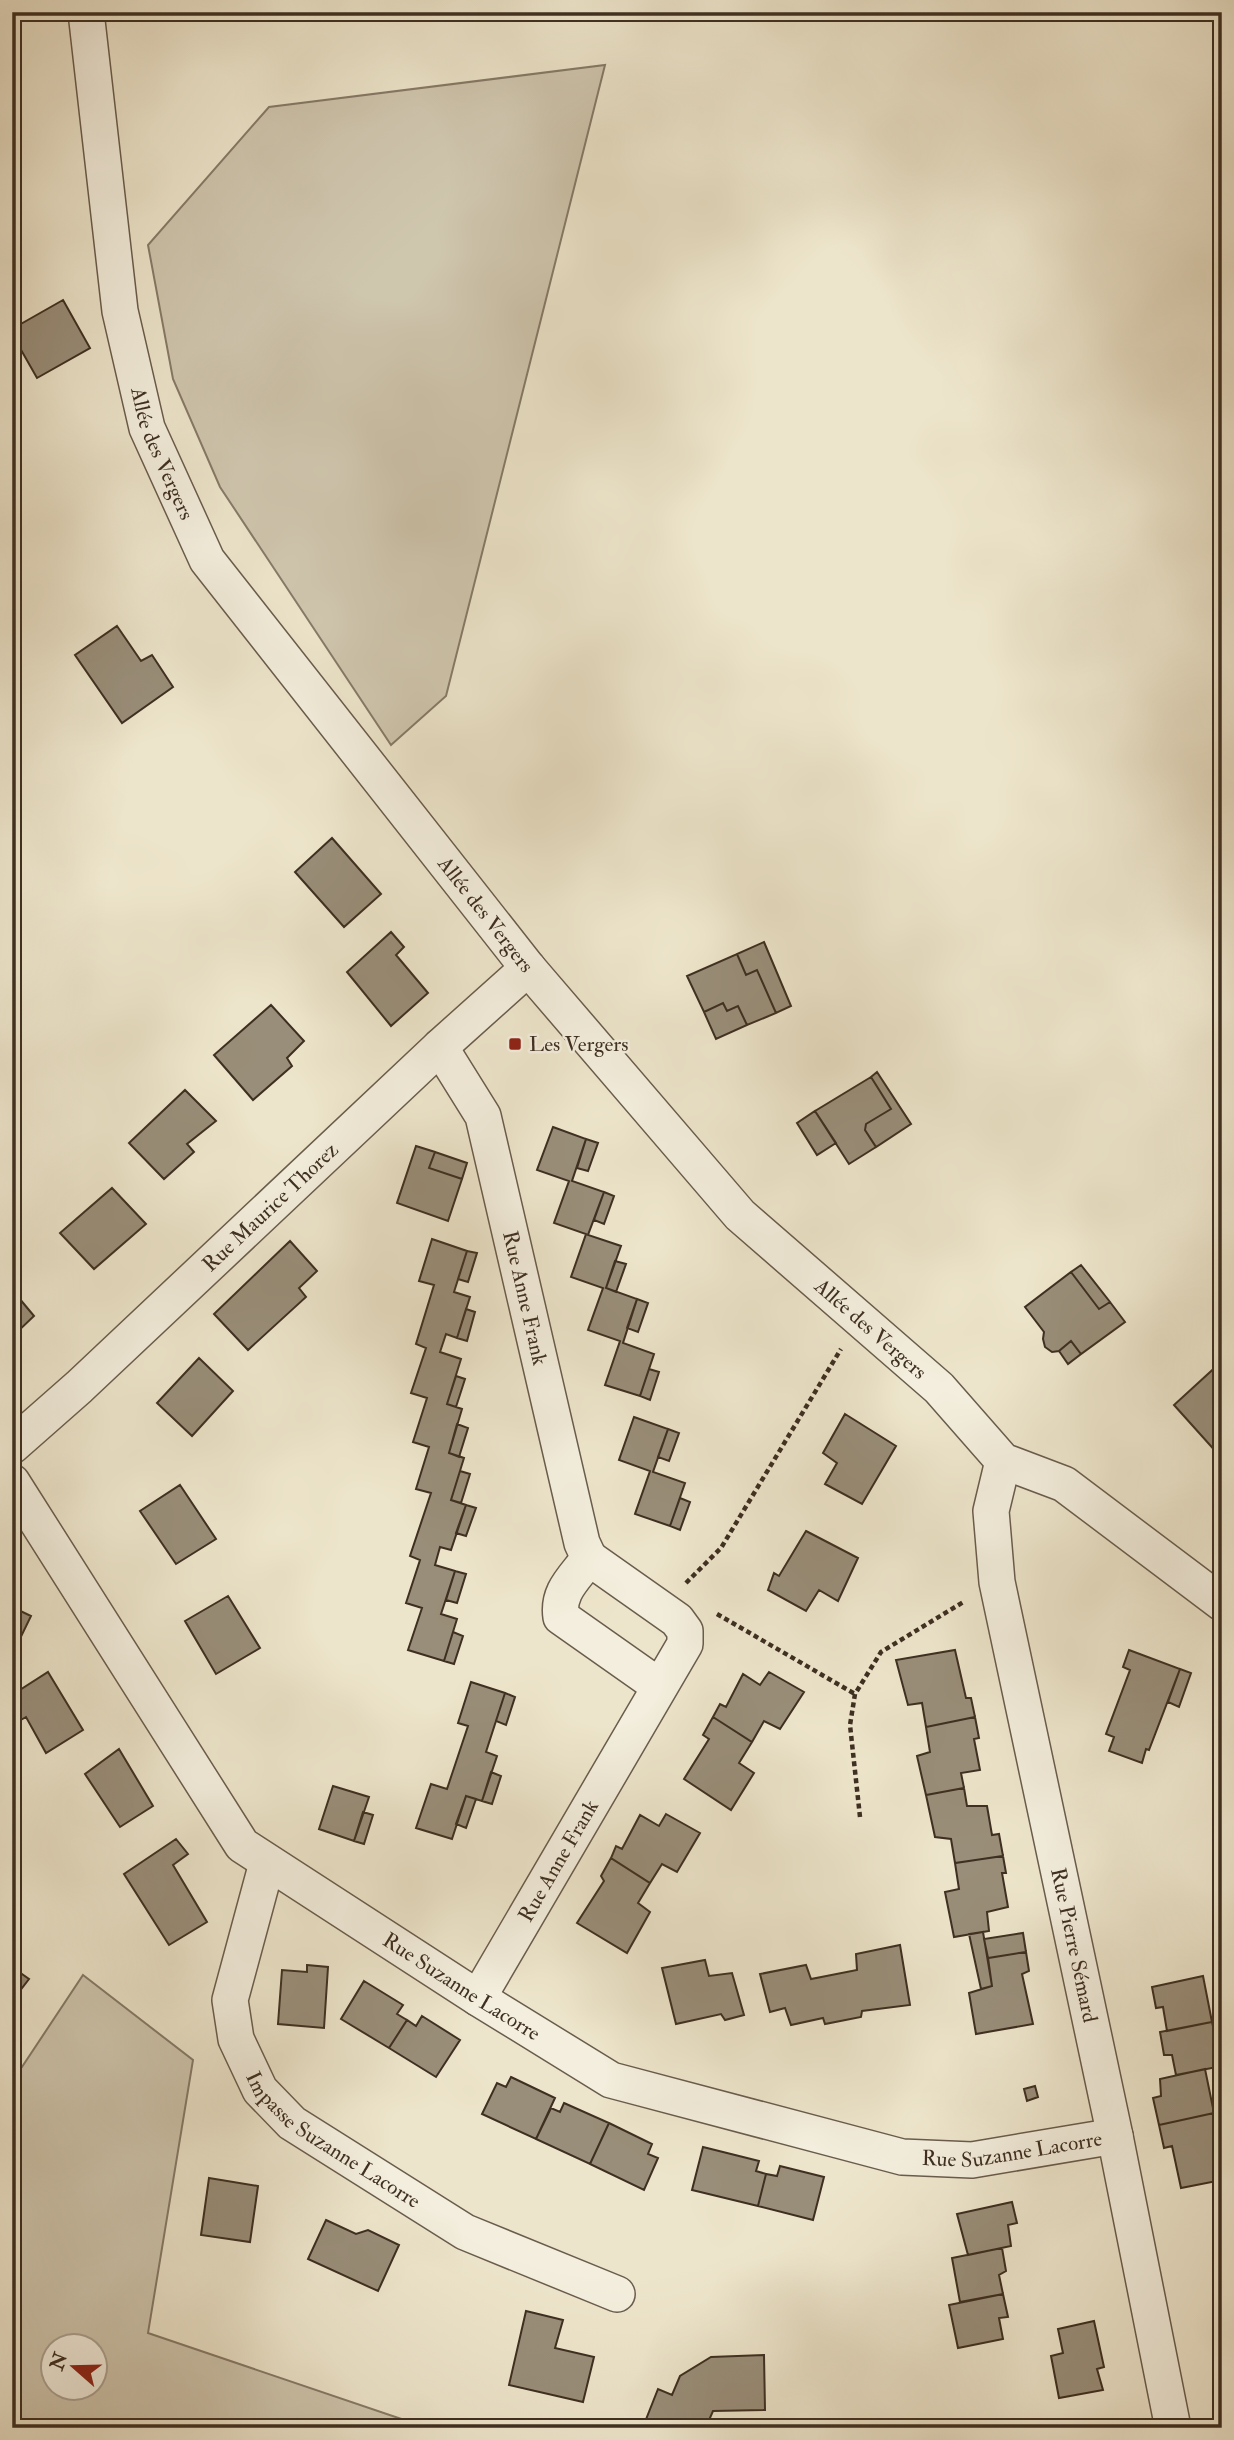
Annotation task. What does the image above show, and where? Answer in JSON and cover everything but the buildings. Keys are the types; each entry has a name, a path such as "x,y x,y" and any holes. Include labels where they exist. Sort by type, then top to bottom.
{"street":[{"name":"Allée des Vergers","path":"86,12 120,311 147,428 206,560 528,968 740,1215 939,1388 1003,1461 1064,1484 1222,1603"},
{"name":"Rue Maurice Thorez","path":"12,1446 79,1387 440,1047 528,968"},
{"name":"Rue Anne Frank","path":"440,1047 483,1116 582,1543 589,1558"},
{"name":"Rue Pierre Sémard","path":"1003,1461 991,1511 997,1581 1115,2136 1172,2428"},
{"name":"Rue Suzanne Lacorre","path":"12,1482 242,1845 478,1998 611,2080 902,2157 972,2160 1115,2136"},
{"path":"659,1686 561,1617 559,1605 562,1595 589,1558 669,1614"},
{"name":"Rue Anne Frank","path":"478,1998 685,1644 685,1631 669,1614"},
{"name":"Impasse Suzanne Lacorre","path":"267,1863 230,2000 236,2039 260,2090 292,2123 465,2232 617,2294"}],"path":[{"path":"669,1614 721,1548 859,1320"},
{"path":"860,1817 850,1725 855,1694 881,1652 997,1581"},
{"path":"669,1614 710,1610 855,1694"}],"shaded area":[{"path":"605,65 446,696 391,745 220,487 173,379 148,245 269,107"},
{"path":"83,1975 193,2060 148,2333 428,2428 12,2428 12,2082"}],"place":[{"name":"Les Vergers","path":"515,1044"}]}
